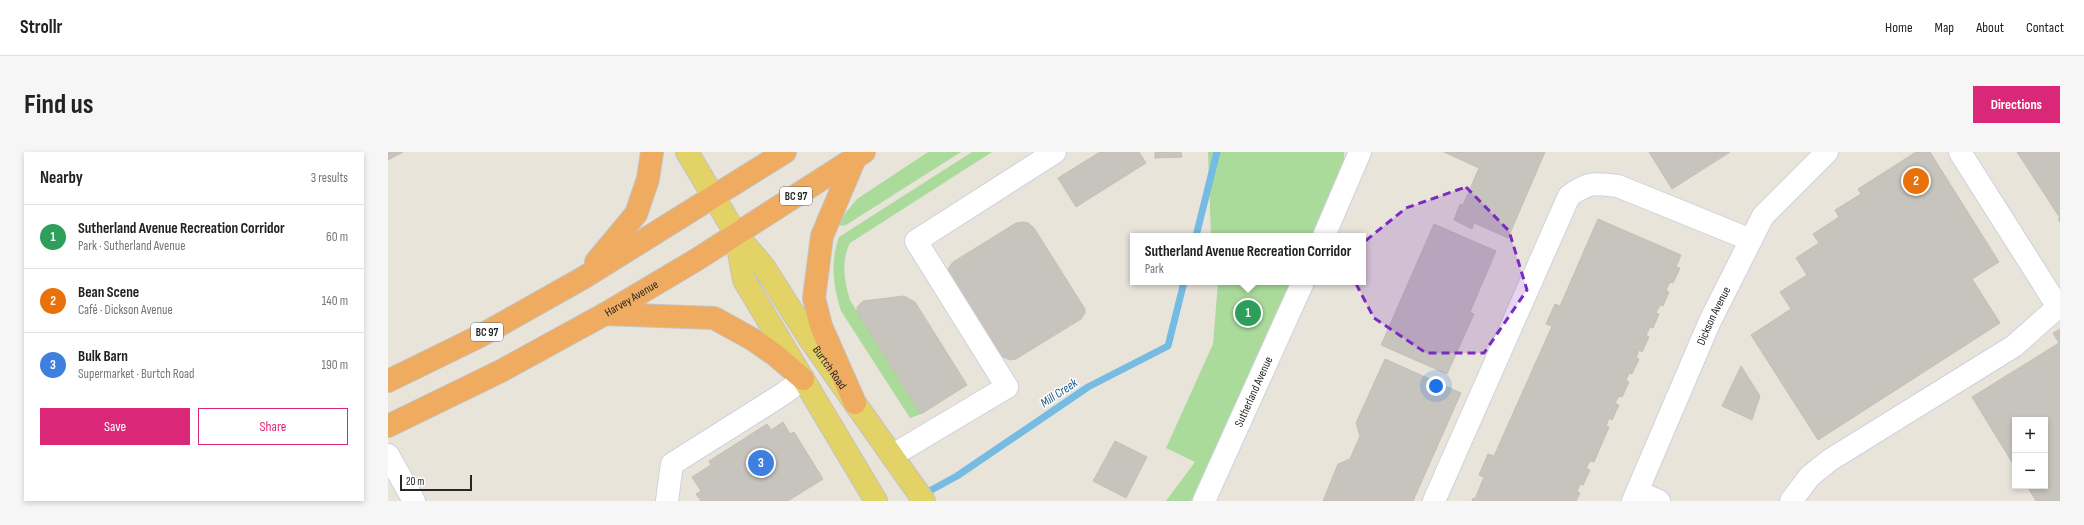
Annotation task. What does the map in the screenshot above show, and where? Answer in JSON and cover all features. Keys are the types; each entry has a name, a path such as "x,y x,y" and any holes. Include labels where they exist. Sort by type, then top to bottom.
{"highway":[{"path":"583,278 623,232 636,214 648,179 652,152"},
{"name":"BC 97","path":"388,381 480,336 583,278 785,152"},
{"path":"855,403 821,326 814,298 822,236 859,155"},
{"name":"Harvey Avenue","path":"388,426 501,371 605,314 736,234 859,155"},
{"path":"605,314 714,318 769,351 803,379"}],"main road":[{"name":"Burtch Road","path":"687,152 713,198 736,234 764,267 787,305 924,501"},
{"name":"Burtch Road","path":"736,234 744,280 876,501"}],"street":[{"path":"893,456 1007,388 916,241 1055,152"},
{"path":"1325,233 1360,152"},
{"name":"Dickson Avenue","path":"1636,496 1710,321 1763,216 1827,152"},
{"path":"1791,501 1810,476 1830,460 2014,346 2059,306 1960,152"},
{"path":"1434,501 1569,196 1578,189 1595,183 1618,186 1751,240"},
{"name":"Sutherland Avenue","path":"1204,501 1302,285"},
{"path":"668,501 672,464 783,394 803,379"},
{"path":"388,455 414,501"},
{"path":"1636,496 1659,501"}],"highlighted area":[{"path":"1466,187 1509,231 1527,290 1484,353 1426,353 1374,318 1343,259 1406,208"}],"green space":[{"path":"928,152 961,152 846,225 841,226 838,222 857,199"},
{"path":"972,152 992,152 850,243 845,257 844,271 850,300 921,414 910,418 841,311 834,283 834,255 836,246 839,237"},
{"path":"1208,152 1344,152 1345,168 1316,233 1211,233"},
{"path":"1218,285 1294,285 1227,435 1191,501 1166,501 1195,462 1166,448 1213,344"}],"building":[{"path":"388,152 403,152 388,160"},
{"path":"1100,152 1139,152 1146,163 1076,207 1058,178"},
{"path":"1155,152 1181,152 1182,157 1155,158"},
{"path":"1444,152 1545,152 1508,238 1474,223 1472,229 1454,220 1460,204 1463,205 1479,168"},
{"path":"1649,152 1730,152 1672,189"},
{"path":"1916,152 1930,152 1999,262 1972,279 2000,323 1818,440 1751,335 1791,309 1780,292 1807,275 1796,258 1819,243 1813,234 1839,217 1835,210 1861,194 1858,189"},
{"path":"2017,152 2060,152 2060,218"},
{"path":"1598,219 1681,255 1676,267 1680,268 1673,283 1670,282 1666,290 1669,292 1663,306 1660,305 1656,313 1659,314 1653,328 1650,327 1646,335 1649,337 1642,352 1639,350 1636,358 1639,359 1632,374 1629,373 1626,380 1629,382 1622,397 1619,396 1615,403 1619,405 1612,420 1609,418 1606,426 1609,427 1594,462 1590,461 1586,468 1590,470 1583,485 1580,484 1577,492 1580,493 1576,501 1472,501 1473,498 1475,499 1484,477 1479,475 1488,454 1494,456 1552,326 1546,324 1555,304 1560,306"},
{"path":"1016,223 1028,223 1034,228 1085,309 1085,313 1081,319 1016,359 1010,360 999,355 949,274 948,269 953,262"},
{"path":"1434,224 1496,251 1470,312 1474,314 1447,374 1381,345"},
{"path":"904,296 915,302 967,385 921,414 857,312 857,307 863,301"},
{"path":"2060,329 2060,501 2036,501 2029,489 2048,489 2048,417 2012,417 2012,462 1972,397 2059,343 2053,333"},
{"path":"1385,359 1461,393 1413,501 1323,501 1338,464 1350,459 1360,436 1356,423"},
{"path":"1741,366 1760,396 1752,420 1722,406"},
{"path":"783,422 790,434 794,432 823,479 788,501 701,501 696,494 701,491 692,477 711,465 709,461 767,424 771,430"},
{"path":"1115,441 1147,457 1126,498 1093,481"}],"waterway":[{"name":"Mill Creek","path":"1197,233 1217,152"},
{"name":"Mill Creek","path":"922,495 957,476 1088,387 1168,346 1183,285"}],"place":[{"name":"Bean Scene","path":"1916,181"},
{"name":"Sutherland Avenue Recreation Corridor","path":"1248,313"},
{"name":"Bulk Barn","path":"761,463"}]}
